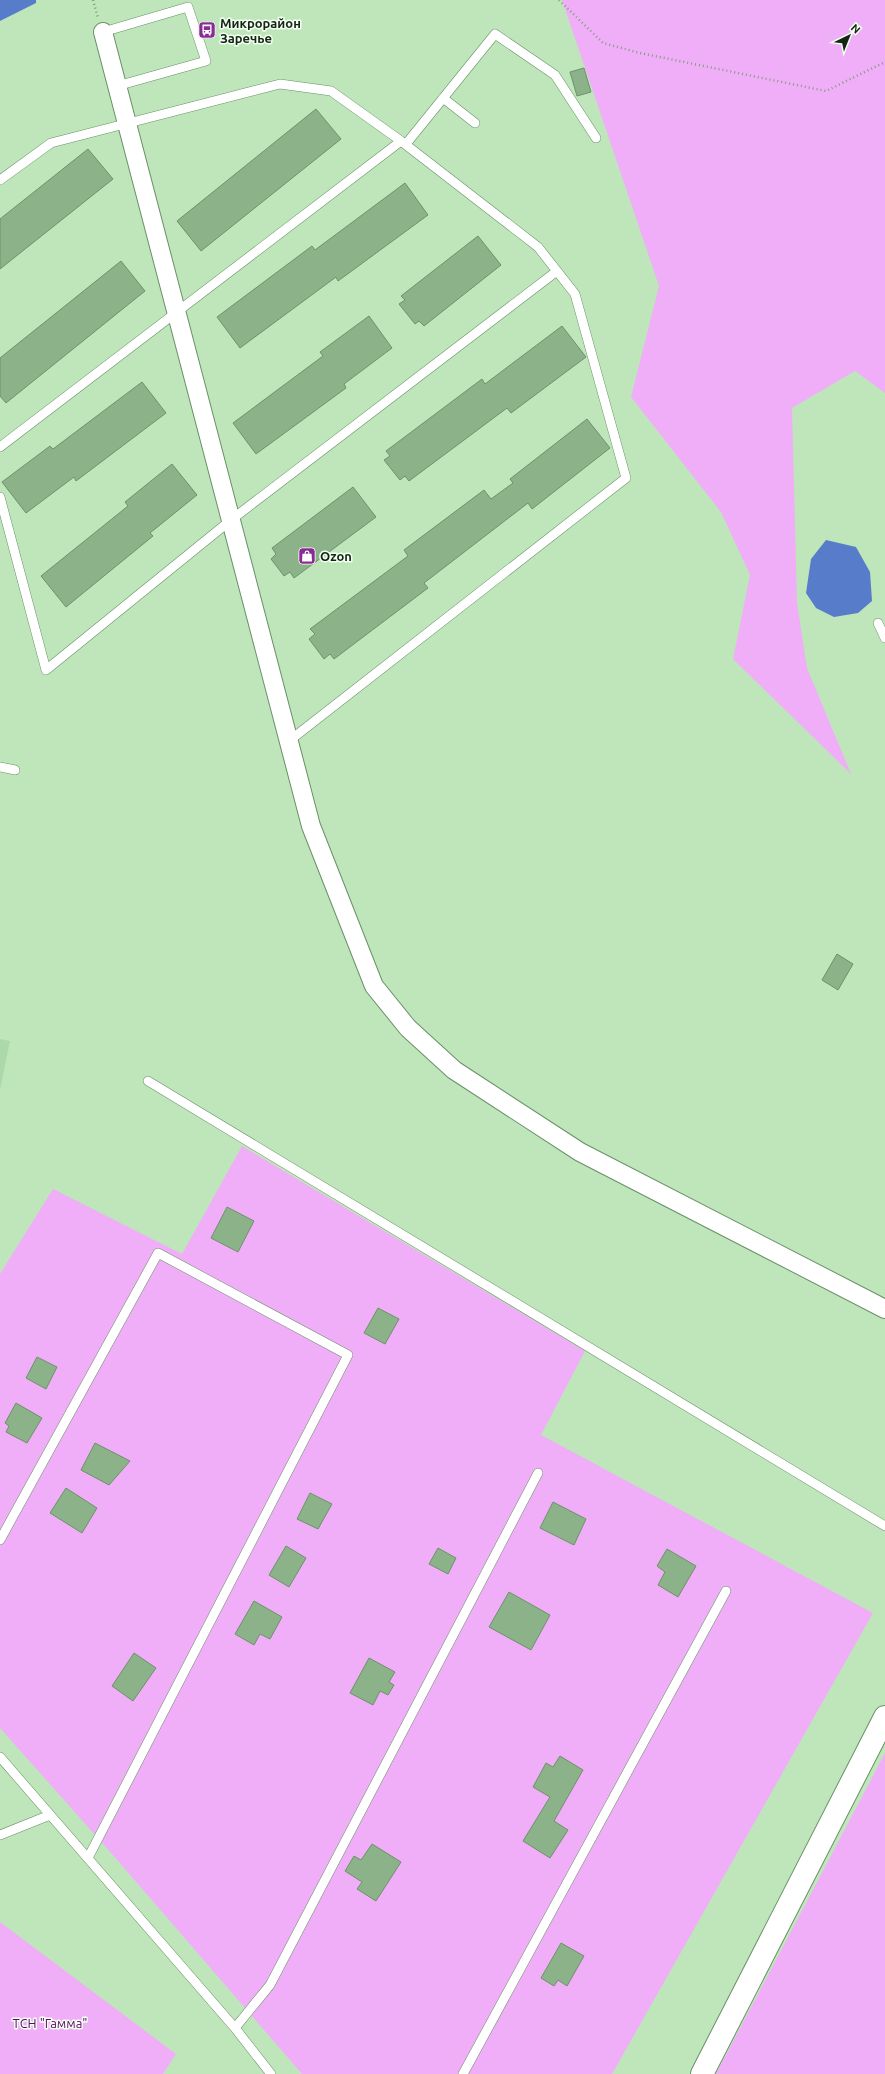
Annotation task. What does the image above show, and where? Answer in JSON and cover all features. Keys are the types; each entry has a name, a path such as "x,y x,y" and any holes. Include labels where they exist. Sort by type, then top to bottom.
{"main road":[{"path":"702,2074 885,1717"}],"street":[{"path":"103,32 311,826 374,986 408,1028 454,1070 580,1152 885,1309"}],"lane":[{"path":"103,32 188,7 206,61 117,86"},
{"path":"0,447 176,312 403,143 443,98 495,34 555,75 596,138"},
{"path":"0,180 51,143 280,84 330,91 403,143 538,247 576,294 626,478 289,740"},
{"path":"443,98 475,123"},
{"path":"0,497 46,670 231,520 558,271"},
{"path":"878,623 885,638"},
{"path":"0,767 15,770"},
{"path":"148,1081 885,1526"},
{"path":"0,1540 158,1253 348,1355 88,1858"},
{"path":"235,2028 270,1985 538,1473"},
{"path":"463,2074 726,1591"},
{"path":"0,1757 235,2028 272,2074"},
{"path":"0,1835 50,1815"}],"path":[{"path":"559,0 603,44 826,91 885,62"}],"shaded area":[{"path":"0,1039 10,1041 0,1090"}],"green space":[{"path":"562,0 885,0 885,393 855,371 792,408 797,603 807,668 851,774 733,659 750,575 721,512 631,397 659,286"},
{"path":"242,1146 585,1351 541,1435 873,1613 612,2074 302,2074 112,1854 0,1728 0,1274 53,1189 182,1254"},
{"path":"885,1753 885,2074 716,2074"},
{"name":"ТСН \"Гамма\"","path":"0,1922 176,2054 163,2074 0,2074"}],"water":[{"path":"0,0 36,0 36,3 0,21"},
{"path":"826,540 856,547 870,572 872,601 858,613 834,617 816,608 806,593 811,559"}],"building":[{"path":"584,68 591,92 577,96 570,72"},
{"path":"316,109 341,139 201,251 177,221"},
{"path":"88,149 113,179 0,269 0,219"},
{"path":"405,183 428,215 338,281 336,277 240,348 217,317 312,246 315,250"},
{"path":"478,236 501,265 424,326 419,321 415,324 399,304 405,300 401,296"},
{"path":"121,261 145,291 6,403 0,396 0,358"},
{"path":"369,316 392,348 344,384 346,388 256,454 233,423 323,356 320,352"},
{"path":"562,326 586,357 511,413 507,408 409,481 405,476 400,480 384,460 390,456 386,451 482,379 485,384"},
{"path":"142,382 166,413 76,481 74,477 26,513 2,482 50,446 53,449"},
{"path":"587,419 610,448 532,509 528,503 424,583 428,588 334,659 330,654 324,659 309,639 315,634 310,629 408,556 404,550 484,490 491,499 513,483 510,479"},
{"path":"172,464 197,495 150,533 153,536 66,607 41,576 128,506 125,502"},
{"path":"353,487 376,517 294,578 290,572 284,576 271,559 276,554 272,548"},
{"path":"837,954 853,964 838,990 822,980"},
{"path":"227,1207 254,1221 238,1252 211,1238"},
{"path":"378,1308 399,1319 385,1344 364,1333"},
{"path":"37,1357 57,1367 46,1389 26,1378"},
{"path":"16,1403 42,1418 27,1443 6,1432 9,1426 5,1423"},
{"path":"95,1443 130,1461 109,1485 81,1470"},
{"path":"66,1488 97,1508 82,1533 50,1513"},
{"path":"310,1493 332,1504 318,1529 297,1519"},
{"path":"553,1502 586,1519 574,1545 540,1528"},
{"path":"286,1546 306,1558 289,1587 269,1575"},
{"path":"438,1548 456,1558 448,1574 429,1564"},
{"path":"667,1549 696,1566 678,1597 658,1585 665,1572 657,1566"},
{"path":"509,1592 550,1615 531,1650 489,1627"},
{"path":"254,1601 282,1617 270,1639 260,1634 254,1645 235,1634"},
{"path":"134,1653 156,1668 133,1701 112,1686"},
{"path":"369,1658 395,1672 389,1682 394,1685 388,1695 380,1691 373,1705 350,1693"},
{"path":"560,1756 583,1770 554,1821 568,1830 550,1858 523,1841 550,1797 533,1787 546,1763 553,1767"},
{"path":"372,1844 401,1862 376,1901 357,1889 362,1882 345,1871 354,1856 361,1860"},
{"path":"561,1943 584,1956 567,1986 558,1980 554,1986 541,1978"}],"place":[{"name":"Микрорайон Заречье","path":"207,30"},
{"name":"Ozon","path":"307,556"}]}
